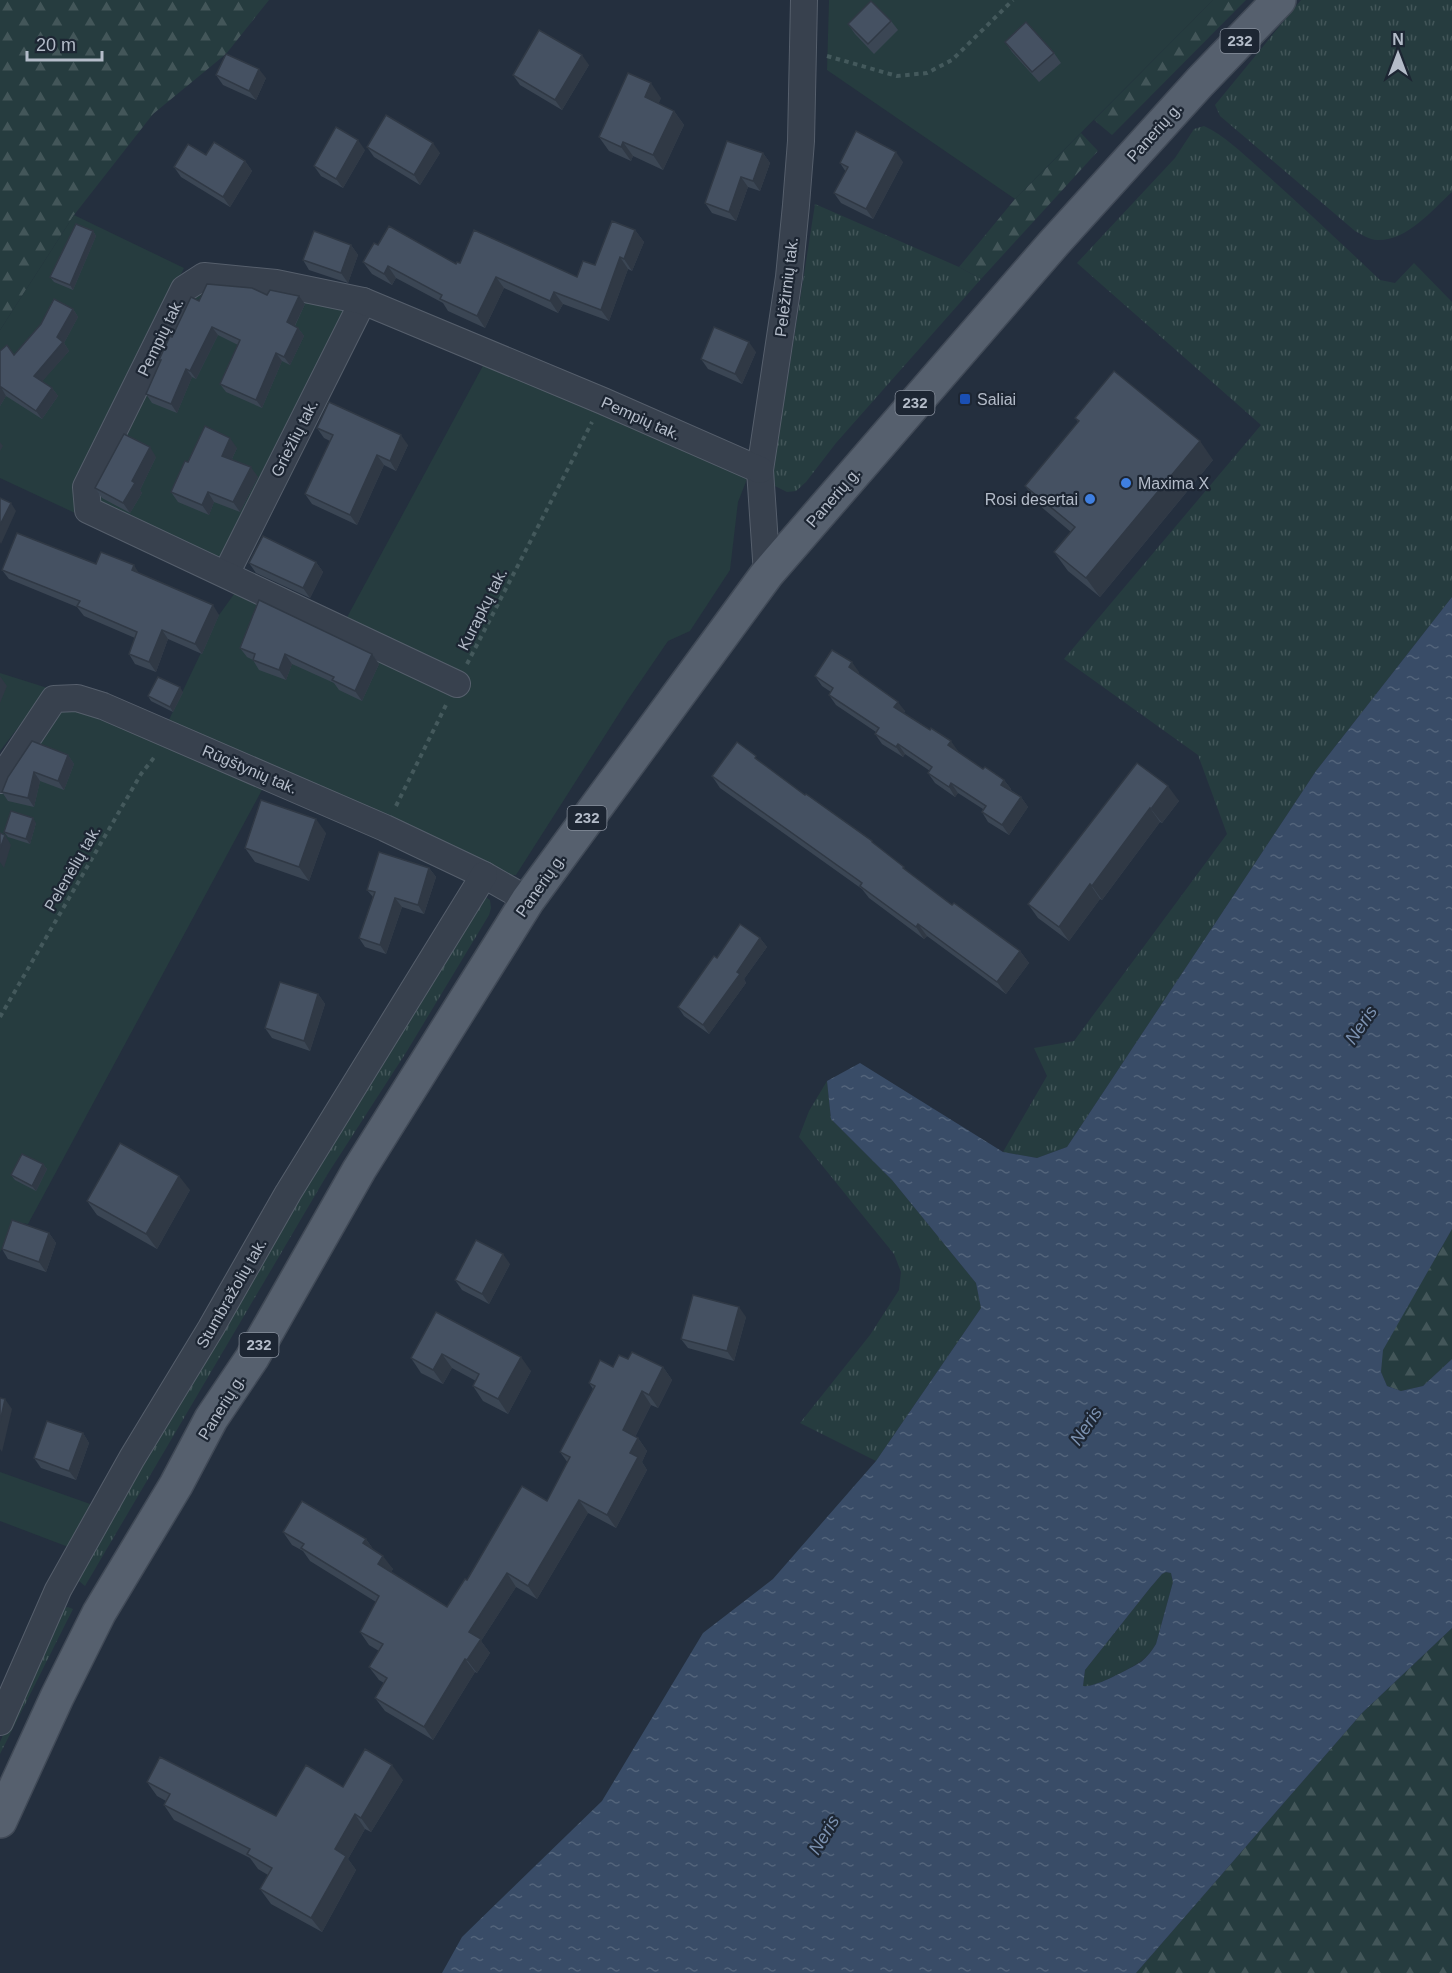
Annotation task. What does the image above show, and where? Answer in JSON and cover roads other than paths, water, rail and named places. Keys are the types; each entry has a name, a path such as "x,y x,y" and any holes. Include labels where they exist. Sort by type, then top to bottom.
{"main road":[{"name":"Panerių g.","path":"0,1821 99,1613 176,1485 212,1419 252,1358 359,1170 528,900 767,574 1061,234 1200,82 1279,0"}],"street":[{"name":"Pelėžirnių tak.","path":"767,574 760,470 789,277 801,141 804,0"},
{"name":"Pempių tak.","path":"457,684 88,510 86,487 184,289 204,276 276,283 363,301 603,401 760,470"},
{"name":"Griežlių tak.","path":"226,574 363,301"},
{"name":"Rūgštynių tak.","path":"0,780 54,699 77,698 103,706 385,828 484,875 528,900"},
{"name":"Stumbražolių tak.","path":"0,1722 58,1590 132,1458 211,1328 288,1193 484,875"}],"water":[{"name":"Neris","path":"1452,597 1452,1229 1383,1350 1381,1372 1387,1386 1401,1391 1423,1386 1452,1359 1452,1628 1362,1713 1136,1973 442,1973 462,1937 602,1801 703,1633 773,1579 876,1461 981,1308 976,1283 892,1180 831,1119 827,1081 860,1063 1003,1152 1037,1158 1067,1147 1316,771","holes":["1171,1573 1173,1582 1156,1644 1151,1651 1141,1662 1121,1673 1095,1684 1083,1686 1085,1670 1162,1574"]}],"place":[{"name":"Saliai","path":"965,399"},
{"name":"Maxima X","path":"1126,483"},
{"name":"Rosi desertai","path":"1090,499"}]}
